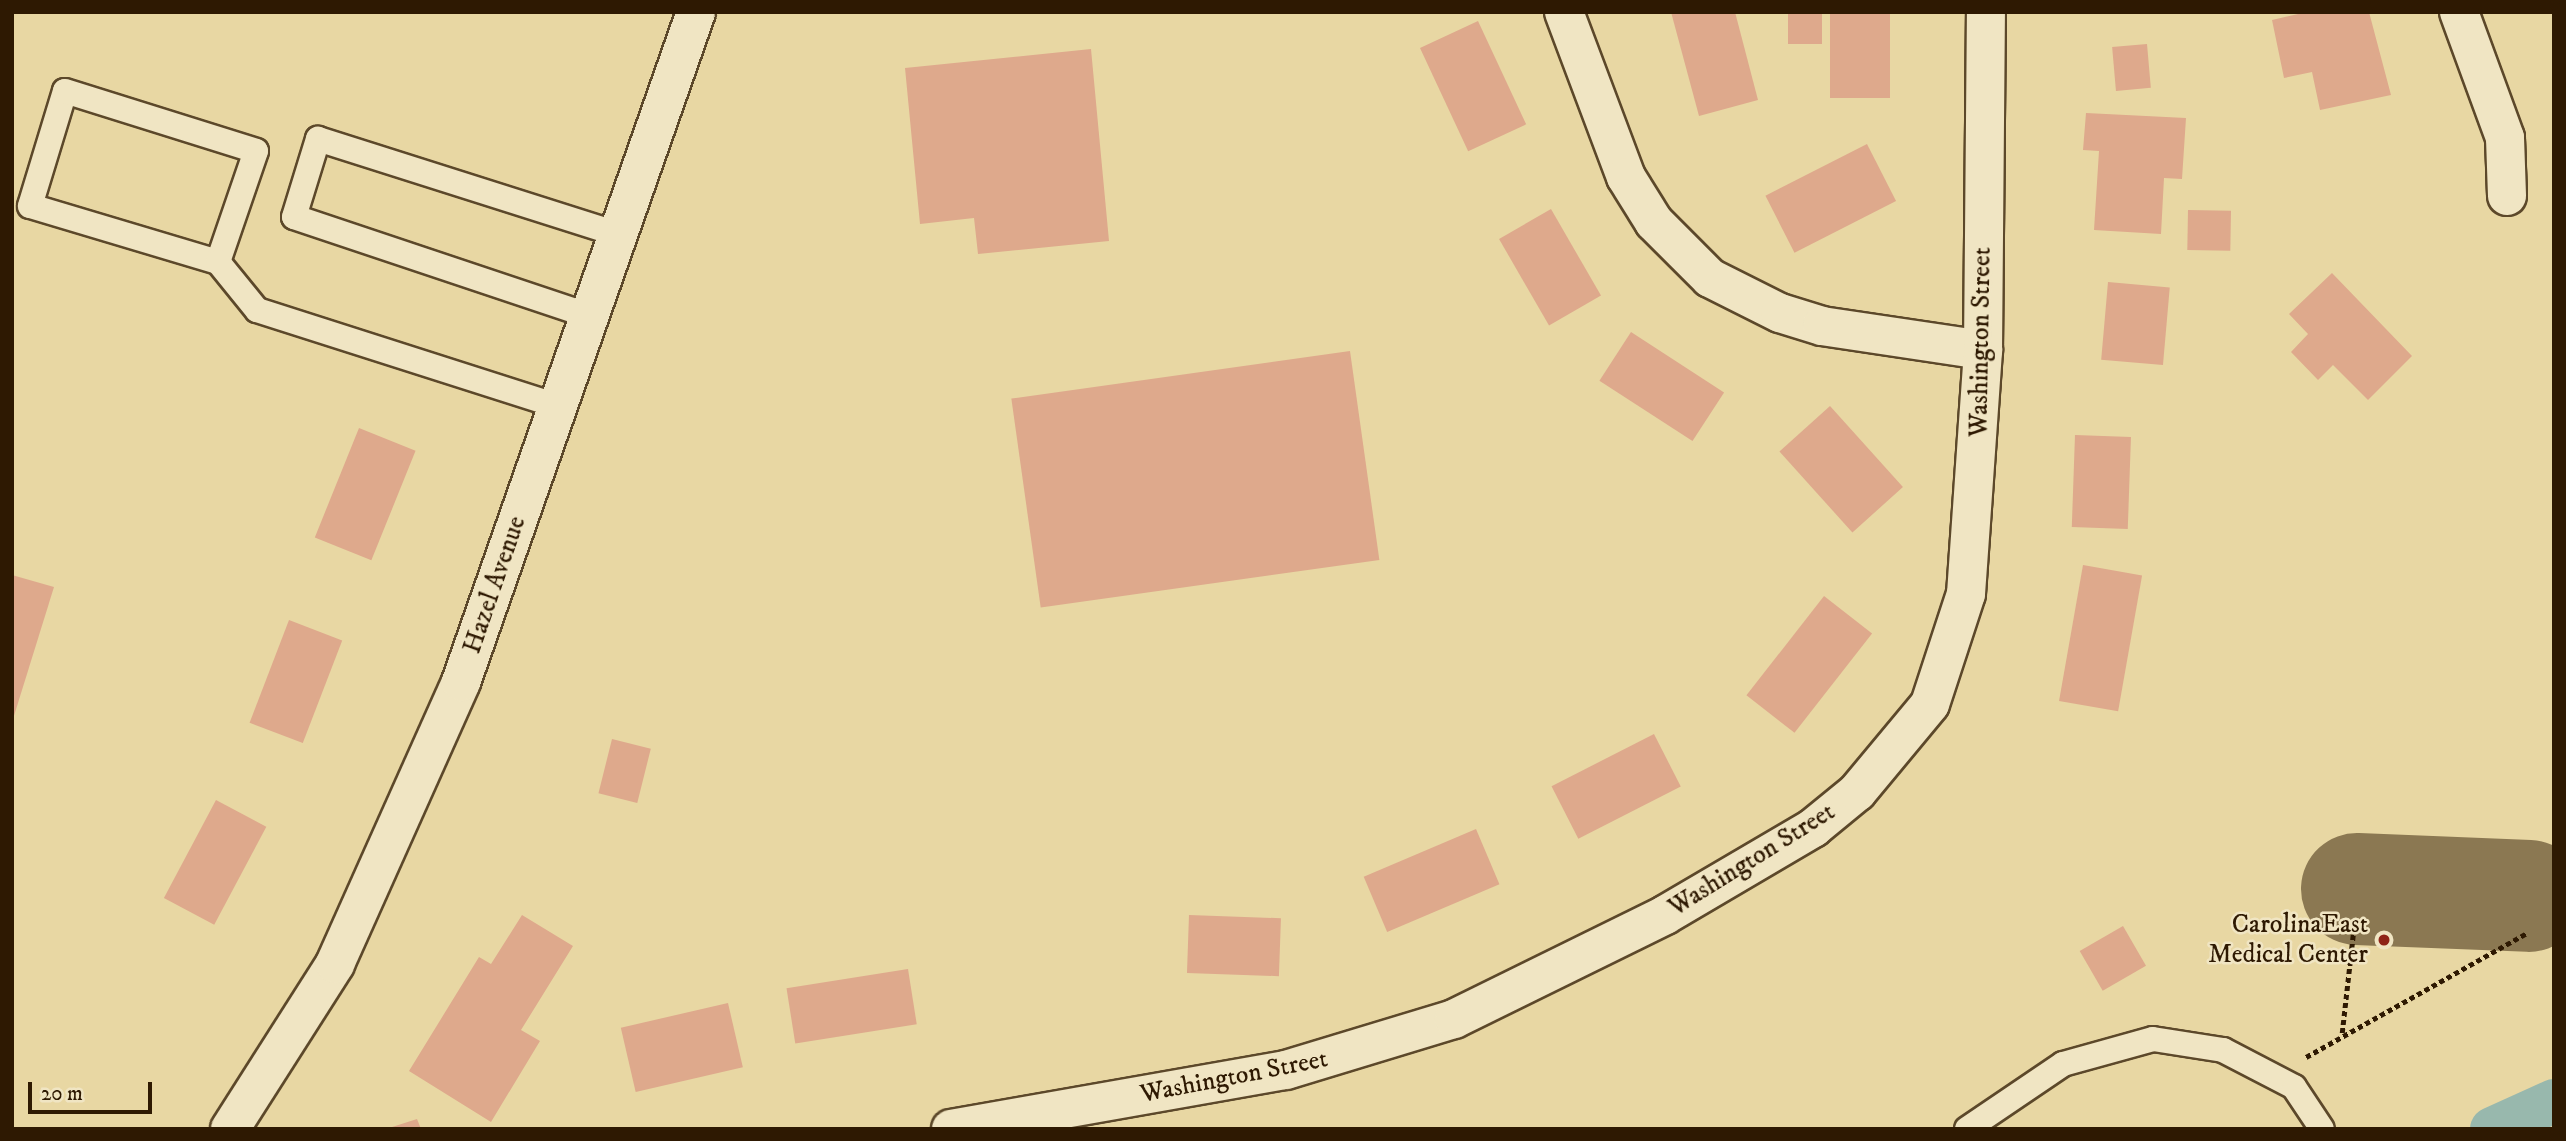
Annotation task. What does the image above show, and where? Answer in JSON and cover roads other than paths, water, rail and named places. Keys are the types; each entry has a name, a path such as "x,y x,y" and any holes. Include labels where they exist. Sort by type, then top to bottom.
{"street":[{"name":"Hazel Avenue","path":"230,1129 335,964 380,872 461,682 696,12"},
{"path":"1564,12 1626,177 1654,222 1710,278 1780,313 1822,326 1983,350"},
{"name":"Washington Street","path":"951,1129 1286,1070 1454,1019 1562,970 1813,828 1896,750 1930,704 1952,650 1974,537 1983,350 1986,12"},
{"path":"2459,12 2504,138 2507,196"}],"lane":[{"path":"218,262 256,151 65,91 30,206 218,262 257,310 558,407"},
{"path":"590,316 294,218 318,139 618,234"},
{"path":"1967,1129 2063,1064 2153,1039 2223,1050 2294,1087 2322,1129"}],"waterway":[{"path":"2492,1129 2554,1101"}],"place":[{"name":"CarolinaEast Medical Center","path":"2384,940"}]}
